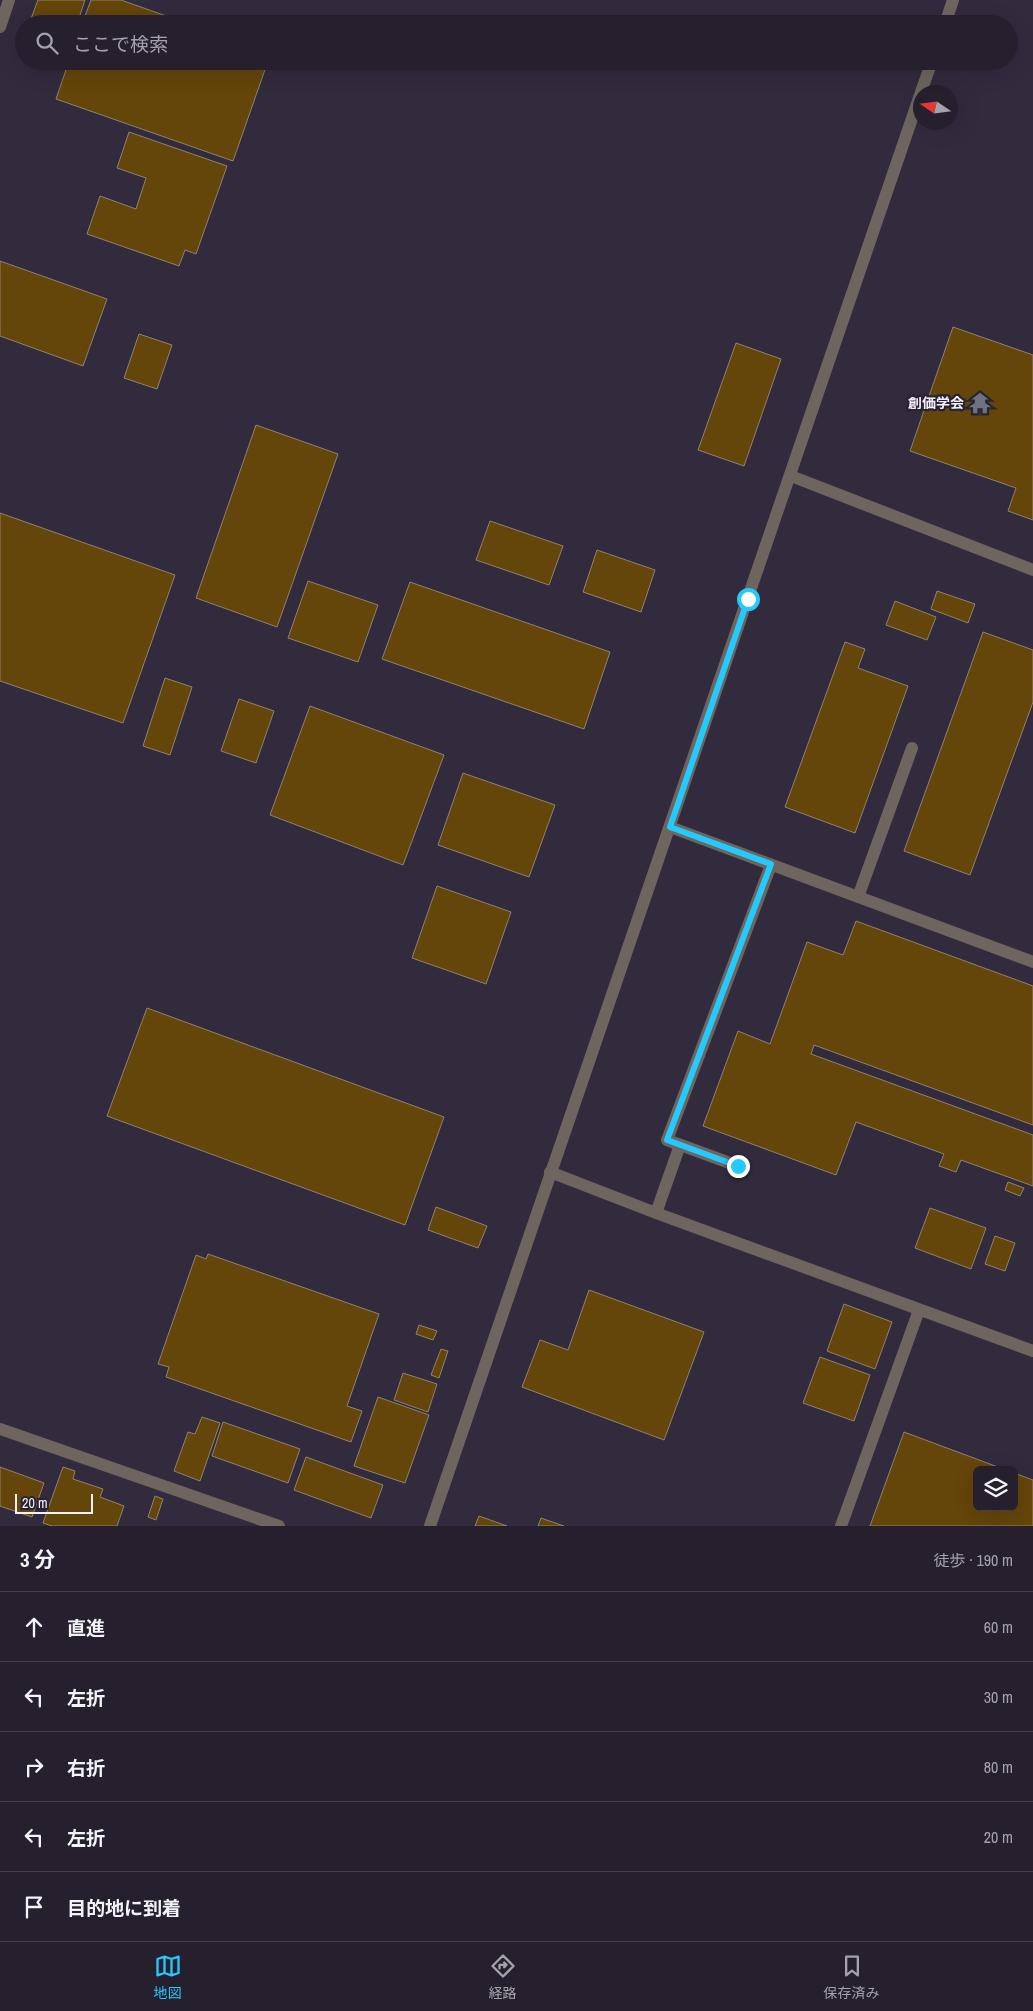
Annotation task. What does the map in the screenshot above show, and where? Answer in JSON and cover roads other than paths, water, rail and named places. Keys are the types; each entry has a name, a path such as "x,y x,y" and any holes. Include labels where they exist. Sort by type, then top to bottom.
{"street":[{"path":"0,27 9,0"},
{"path":"948,15 953,0"},
{"path":"924,85 929,70"},
{"path":"430,1526 913,118"},
{"path":"791,476 1033,570"},
{"path":"858,897 912,748"},
{"path":"670,827 1033,962"},
{"path":"738,1166 667,1140 771,864"},
{"path":"656,1213 680,1145"},
{"path":"550,1172 656,1213 1033,1351"},
{"path":"841,1526 919,1310"},
{"path":"0,1429 279,1526"}],"place":[{"name":"創価学会","path":"980,403"}]}
